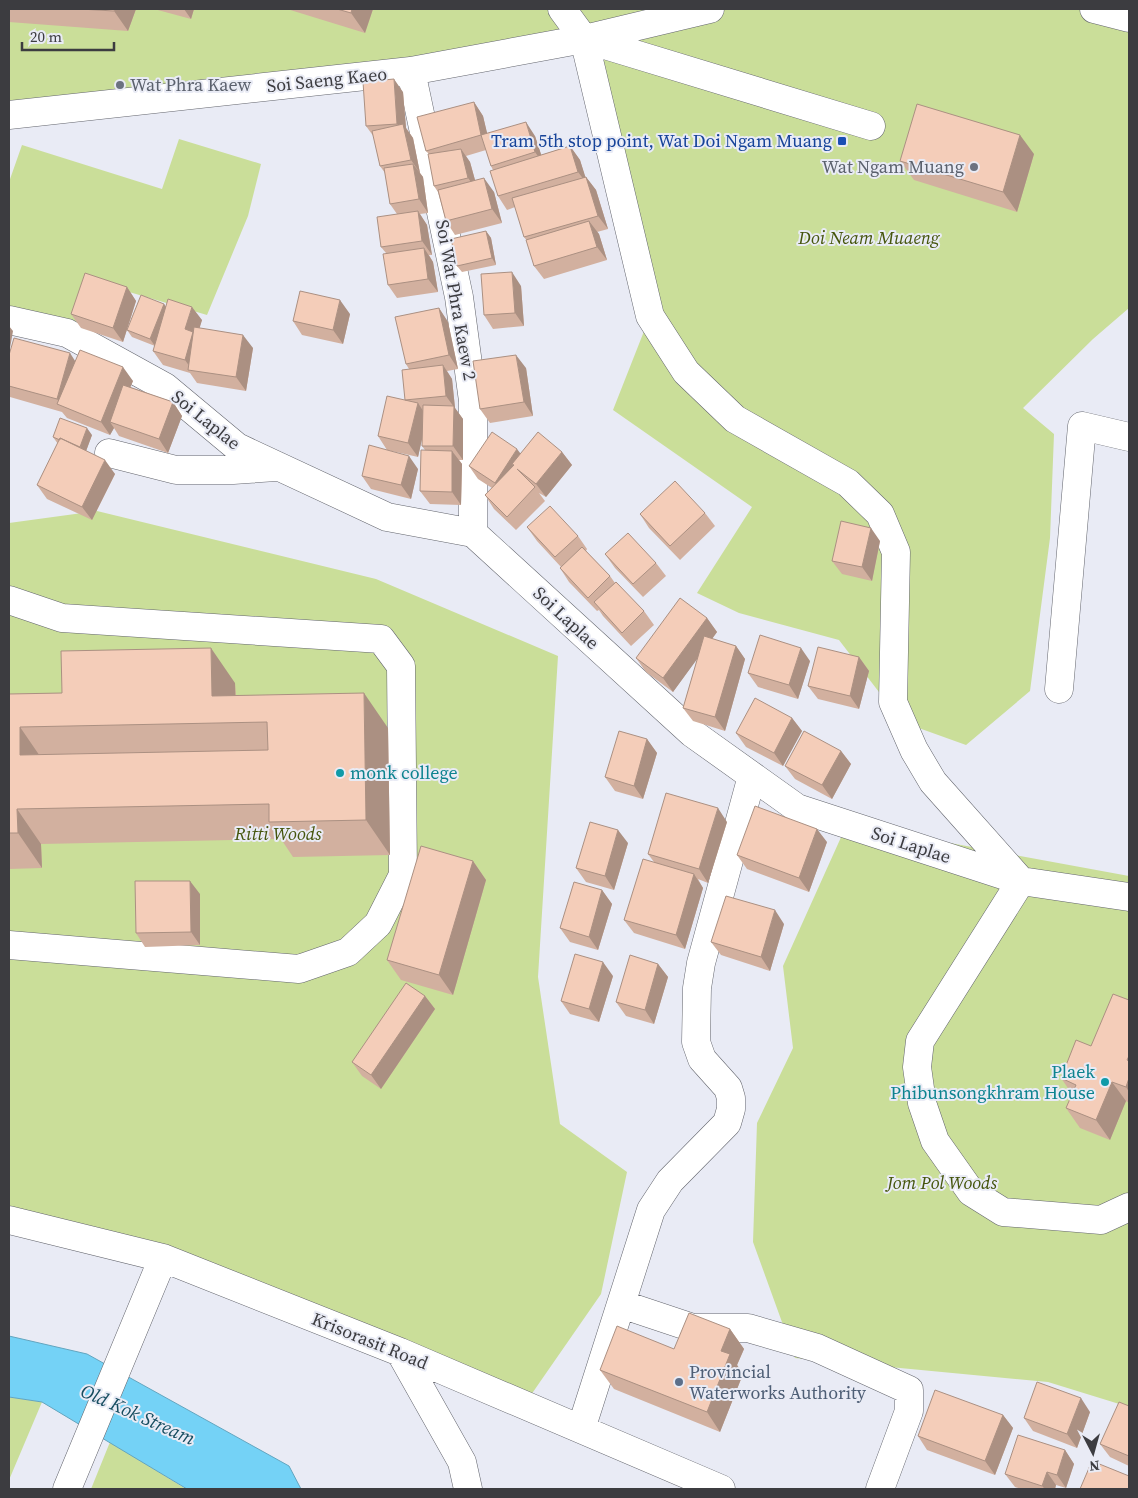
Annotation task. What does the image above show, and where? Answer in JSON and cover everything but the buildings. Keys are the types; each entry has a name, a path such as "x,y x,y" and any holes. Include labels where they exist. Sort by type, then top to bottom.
{"street":[{"path":"562,9 584,39 650,316 686,372 735,418 848,483 880,514 896,552 893,702 914,750 933,782 1021,881 920,1041 917,1067 922,1103 935,1141 971,1192 1003,1212 1101,1220 1129,1207"},
{"name":"Soi Saeng Kaeo","path":"9,115 411,71 584,39 710,9"},
{"path":"1094,9 1129,18"},
{"path":"584,39 871,126"},
{"name":"Soi Wat Phra Kaew 2","path":"411,71 459,297 473,402 473,533"},
{"name":"Soi Laplae","path":"9,320 67,333 165,387 237,447 277,467 387,517 473,533 692,733 797,808 1021,881 1129,897"},
{"path":"1059,689 1082,426 1129,437"},
{"path":"109,452 176,470 233,470 277,467"},
{"path":"9,600 62,618 382,639 401,666 403,875 378,924 348,952 299,969 9,945"},
{"path":"581,1429 650,1210 670,1182 727,1123 731,1110 731,1098 728,1088 702,1059 696,1042 697,988 701,963 752,776"},
{"name":"Krisorasit Road","path":"9,1220 163,1258 400,1352 721,1489"},
{"path":"67,1489 163,1258"},
{"path":"621,1304 693,1328 748,1328 817,1348 909,1390 909,1411 880,1489"},
{"path":"400,1352 462,1462 468,1489"}],"green space":[{"name":"Doi Neam Muaeng","path":"9,9 1129,9 1129,308 1093,339 1023,408 1054,434 1050,538 1030,691 966,745 902,722 839,640 739,613 697,593 752,507 613,410 650,316 581,39 9,110"},
{"path":"179,139 261,164 248,216 207,315 92,281 77,324 11,309 9,303 9,182 22,145 162,189"},
{"name":"Ritti Woods","path":"97,511 376,579 558,656 538,977 560,1124 627,1172 601,1294 524,1405 9,1216 9,523"},
{"name":"Jom Pol Woods","path":"847,824 1129,876 1129,1407 1048,1382 795,1358 753,1242 757,1123 793,1048 783,966"},
{"path":"9,1397 42,1402 9,1480"},
{"path":"110,1442 186,1489 91,1489"}],"water":[{"name":"Old Kok Stream","path":"9,1336 87,1354 289,1466 301,1489 187,1489 42,1402 9,1397"}],"place":[{"name":"Wat Phra Kaew","path":"120,85"},
{"name":"Tram 5th stop point, Wat Doi Ngam Muang","path":"842,141"},
{"name":"Wat Ngam Muang","path":"974,167"},
{"name":"monk college","path":"340,773"},
{"name":"Plaek Phibunsongkhram House","path":"1105,1082"},
{"name":"Provincial Waterworks Authority","path":"679,1382"}]}
